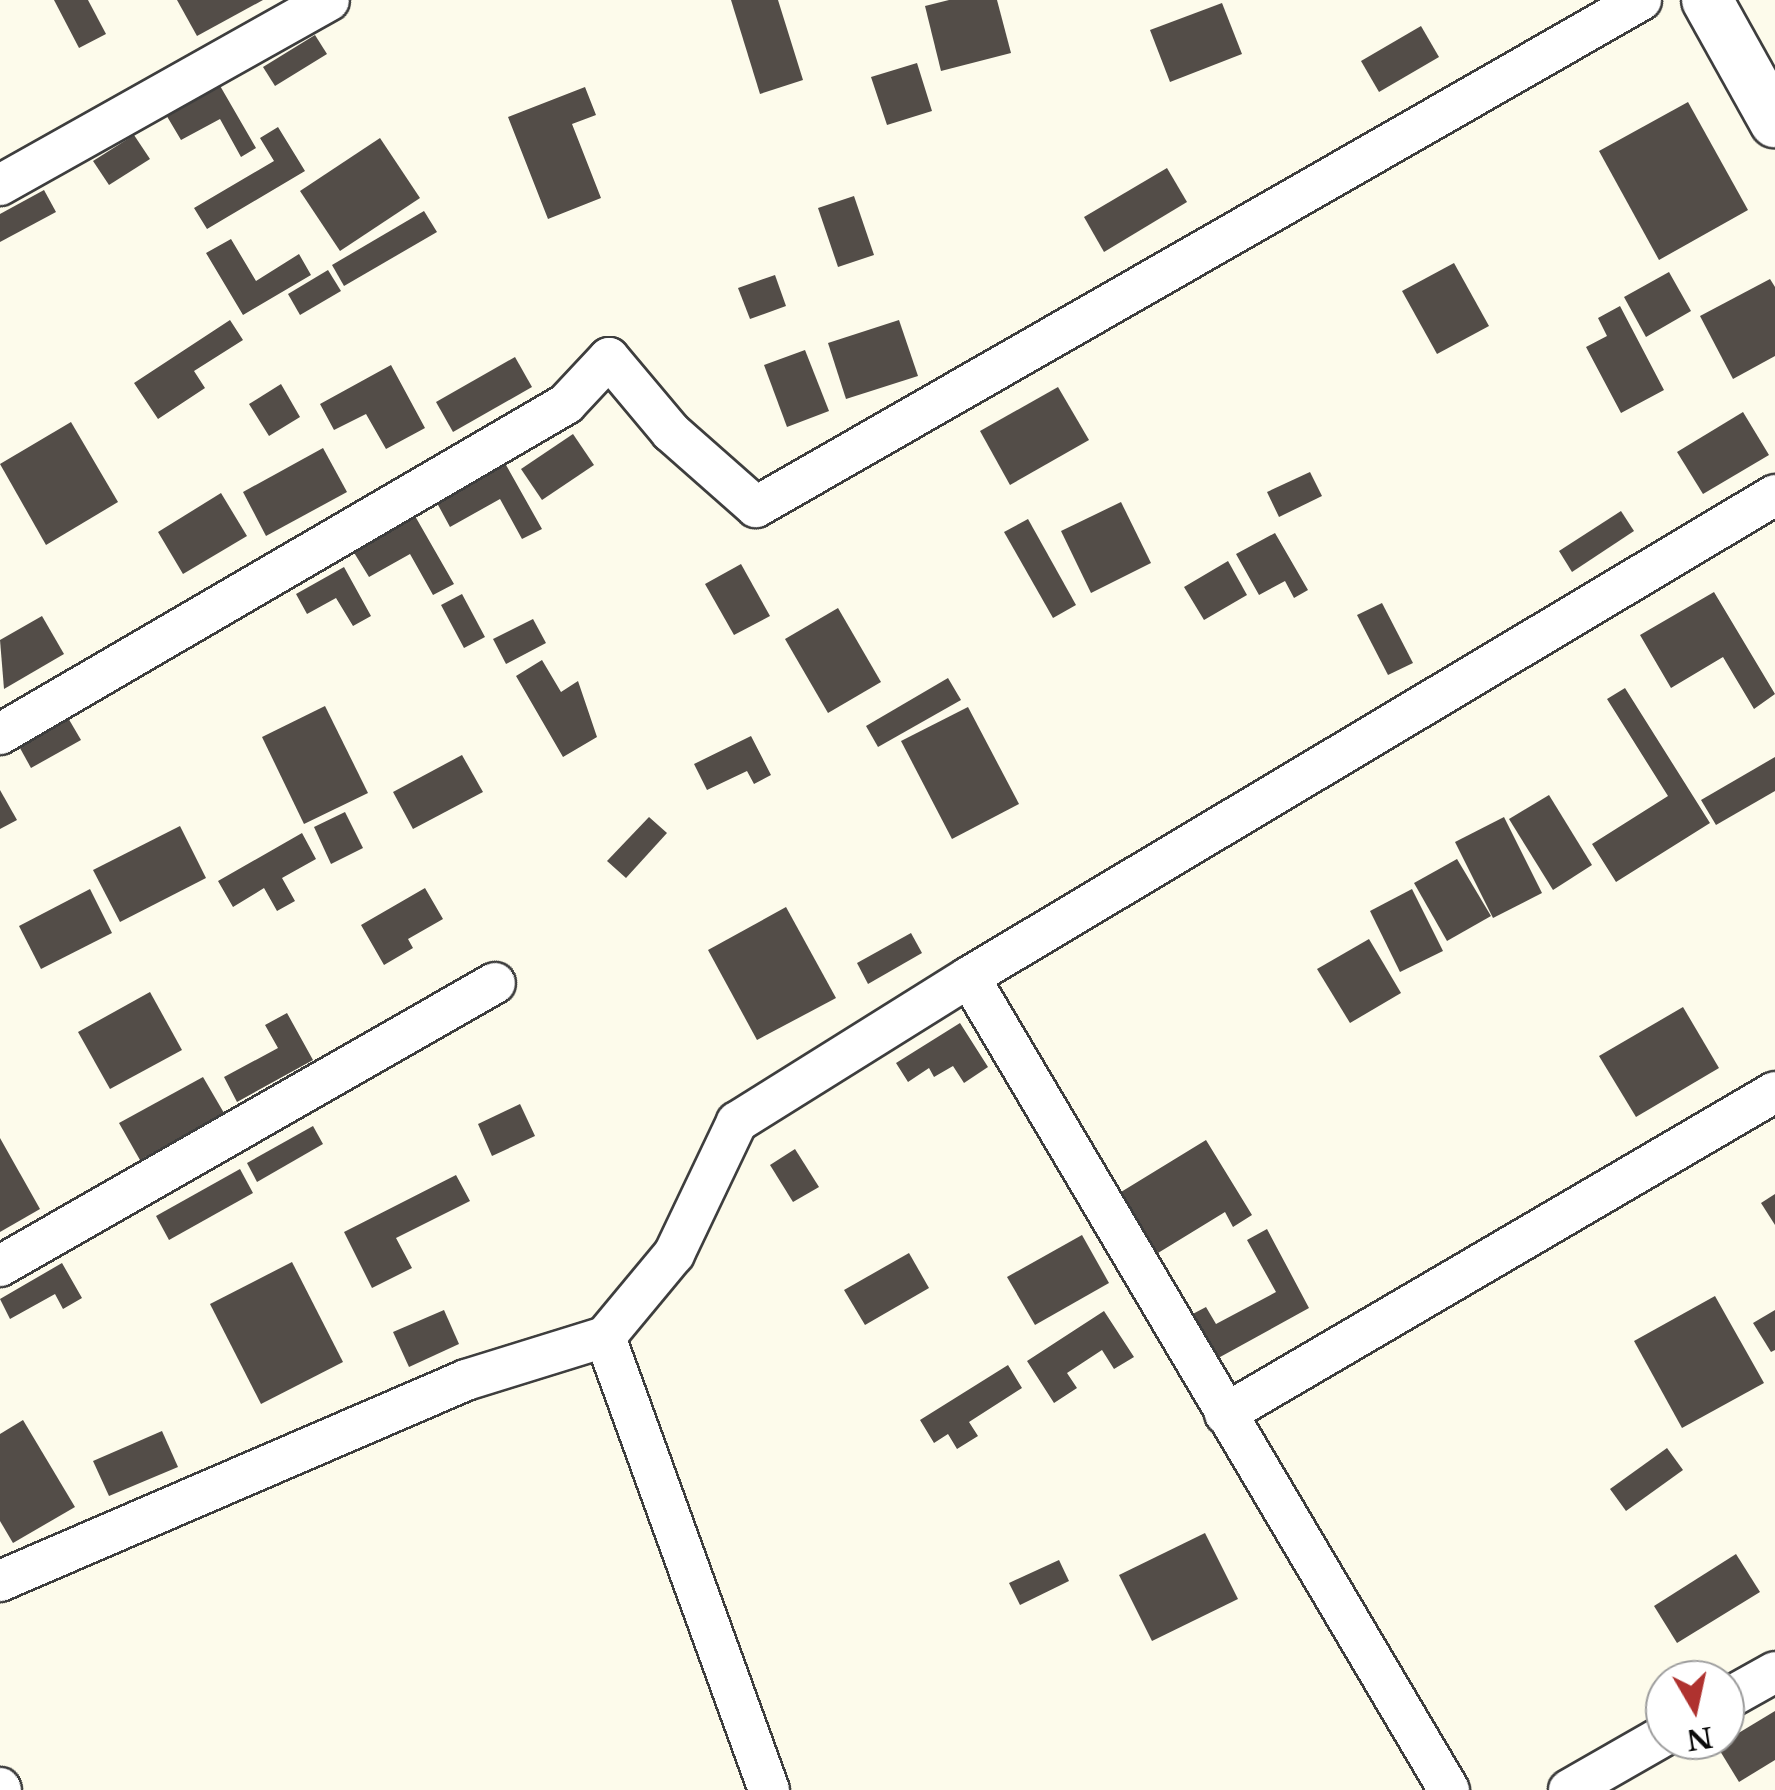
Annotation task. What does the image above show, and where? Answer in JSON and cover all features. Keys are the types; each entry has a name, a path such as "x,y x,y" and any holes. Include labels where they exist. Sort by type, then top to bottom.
{"street":[{"path":"0,186 328,0"},
{"path":"0,734 566,404 609,358 671,432 756,507 1641,0"},
{"path":"1707,0 1775,122"},
{"path":"0,1581 466,1380 606,1336 674,1254 737,1122 969,977 1775,495"},
{"path":"969,977 1450,1790"},
{"path":"0,1266 496,983"},
{"path":"1225,1414 1775,1092"},
{"path":"606,1336 769,1790"},
{"path":"1745,1689 1775,1672"},
{"path":"1570,1790 1645,1747"}],"building":[{"path":"54,0 88,0 106,34 79,48"},
{"path":"177,0 263,0 197,36"},
{"path":"731,0 778,0 803,80 760,94"},
{"path":"949,0 997,0 1011,53 941,71 925,6"},
{"path":"1222,3 1242,54 1170,82 1150,30"},
{"path":"1421,26 1439,57 1379,92 1361,61"},
{"path":"315,35 327,54 275,86 263,67"},
{"path":"917,63 932,111 887,125 871,77"},
{"path":"219,84 256,148 241,157 220,119 181,140 165,113"},
{"path":"585,87 596,115 572,124 601,198 548,219 508,117"},
{"path":"1688,102 1748,210 1659,260 1599,151"},
{"path":"278,127 305,171 207,229 194,208 274,161 260,138"},
{"path":"134,135 150,159 109,185 93,161"},
{"path":"380,138 420,198 340,251 300,191"},
{"path":"1167,168 1187,202 1104,252 1084,217"},
{"path":"44,190 56,212 0,242 0,214"},
{"path":"854,196 874,255 838,267 818,208"},
{"path":"424,211 437,232 344,286 332,265"},
{"path":"231,239 256,281 299,254 311,275 243,315 206,253"},
{"path":"1454,263 1489,326 1437,354 1402,291"},
{"path":"328,270 341,291 300,315 288,294"},
{"path":"1669,272 1691,311 1646,337 1624,297"},
{"path":"775,275 786,306 750,319 738,288"},
{"path":"1770,279 1775,287 1775,356 1733,379 1700,316"},
{"path":"1620,306 1664,390 1621,413 1586,347 1607,336 1598,318"},
{"path":"230,320 243,340 194,371 205,388 158,419 134,383"},
{"path":"899,320 918,376 846,399 828,343"},
{"path":"805,350 829,411 787,427 764,365"},
{"path":"515,357 532,387 453,432 436,402"},
{"path":"391,365 425,428 386,449 366,414 334,430 320,404"},
{"path":"281,384 300,417 269,436 249,404"},
{"path":"1058,387 1089,440 1010,485 980,431"},
{"path":"1743,412 1769,455 1703,494 1677,452"},
{"path":"71,422 118,502 46,545 0,464"},
{"path":"573,434 594,465 542,500 521,469"},
{"path":"323,448 347,492 266,536 243,492"},
{"path":"506,465 542,529 522,539 500,499 450,527 437,503"},
{"path":"1310,472 1322,496 1279,517 1267,492"},
{"path":"221,493 247,536 183,574 158,532"},
{"path":"1121,502 1151,563 1091,593 1061,531"},
{"path":"1621,511 1634,531 1572,572 1559,551"},
{"path":"415,516 454,584 433,595 410,554 369,577 353,551"},
{"path":"1028,519 1076,605 1053,618 1004,532"},
{"path":"1275,533 1308,590 1294,598 1285,581 1259,595 1236,554"},
{"path":"1228,561 1247,595 1204,620 1184,587"},
{"path":"741,564 770,616 734,635 705,584"},
{"path":"344,567 371,616 353,626 336,598 307,614 296,594"},
{"path":"1714,592 1775,694 1754,709 1723,657 1671,688 1640,635"},
{"path":"462,594 485,637 464,648 441,605"},
{"path":"1382,603 1413,663 1388,675 1357,615"},
{"path":"838,608 881,682 828,713 785,639"},
{"path":"42,616 64,654 4,689 0,640"},
{"path":"533,619 546,643 506,664 493,639"},
{"path":"542,660 561,692 578,681 597,737 563,757 516,676"},
{"path":"948,678 961,700 878,747 866,726"},
{"path":"1625,688 1710,823 1616,882 1592,844 1668,796 1607,699"},
{"path":"325,706 368,793 304,824 262,737"},
{"path":"968,707 1019,804 952,839 901,741"},
{"path":"64,711 81,740 31,768 15,739"},
{"path":"751,736 771,775 754,784 747,771 707,790 694,764"},
{"path":"462,755 483,792 413,829 393,792"},
{"path":"1775,757 1775,791 1716,825 1701,800"},
{"path":"0,790 17,820 0,829"},
{"path":"1549,795 1592,865 1553,890 1509,819"},
{"path":"345,812 363,848 331,864 314,827"},
{"path":"649,817 667,833 626,878 607,861"},
{"path":"1504,817 1542,893 1493,918 1455,842"},
{"path":"180,826 206,878 120,922 93,870"},
{"path":"302,833 316,859 282,878 295,901 277,911 264,888 233,907 218,881"},
{"path":"1457,859 1491,916 1447,941 1414,883"},
{"path":"425,888 443,919 408,939 413,948 384,965 361,925"},
{"path":"90,889 112,933 41,969 19,926"},
{"path":"1412,889 1443,951 1400,972 1370,911"},
{"path":"786,907 836,998 757,1040 708,950"},
{"path":"911,933 922,953 868,984 857,963"},
{"path":"1369,939 1401,993 1350,1023 1317,969"},
{"path":"150,992 182,1050 110,1089 78,1032"},
{"path":"1683,1007 1719,1068 1636,1117 1599,1056"},
{"path":"287,1013 313,1060 237,1102 224,1077 278,1048 265,1025"},
{"path":"960,1023 988,1067 964,1083 953,1066 934,1077 929,1068 908,1082 896,1063"},
{"path":"203,1077 224,1113 140,1160 119,1123"},
{"path":"520,1104 535,1136 492,1156 478,1124"},
{"path":"313,1126 323,1144 257,1182 247,1163"},
{"path":"0,1138 40,1209 0,1232"},
{"path":"1206,1140 1252,1215 1233,1227 1225,1212 1158,1253 1121,1192"},
{"path":"795,1149 819,1187 793,1202 770,1165"},
{"path":"240,1169 253,1193 169,1240 156,1216"},
{"path":"456,1175 470,1201 396,1238 412,1268 372,1288 344,1232"},
{"path":"1775,1194 1775,1225 1761,1203"},
{"path":"1267,1229 1309,1308 1211,1362 1187,1317 1206,1307 1216,1324 1276,1292 1247,1240"},
{"path":"1082,1235 1109,1283 1035,1325 1007,1277"},
{"path":"909,1253 929,1288 865,1325 844,1290"},
{"path":"292,1262 343,1362 261,1404 210,1304"},
{"path":"62,1263 82,1298 63,1309 55,1294 10,1319 0,1299"},
{"path":"1715,1296 1764,1383 1682,1428 1634,1341"},
{"path":"444,1310 459,1344 409,1367 393,1332"},
{"path":"1775,1310 1775,1350 1771,1352 1753,1323"},
{"path":"1104,1311 1134,1357 1114,1369 1102,1350 1067,1373 1077,1388 1054,1403 1027,1361"},
{"path":"1008,1365 1022,1388 969,1422 978,1436 957,1449 948,1434 934,1443 920,1420"},
{"path":"23,1420 75,1507 13,1543 0,1521 0,1434"},
{"path":"162,1431 178,1467 109,1496 93,1461"},
{"path":"1667,1448 1683,1470 1626,1511 1610,1489"},
{"path":"1205,1533 1238,1599 1152,1641 1119,1575"},
{"path":"1736,1554 1760,1592 1677,1643 1654,1606"},
{"path":"1059,1560 1069,1581 1020,1605 1009,1583"},
{"path":"1775,1711 1775,1760 1739,1782 1726,1760 1745,1760 1745,1729"}]}
